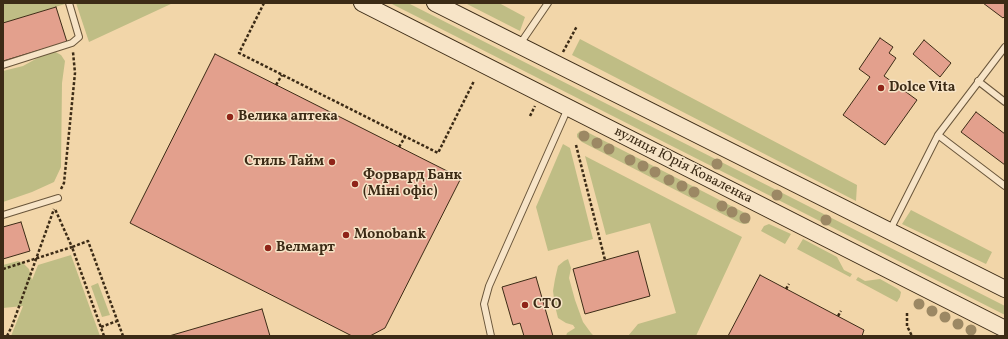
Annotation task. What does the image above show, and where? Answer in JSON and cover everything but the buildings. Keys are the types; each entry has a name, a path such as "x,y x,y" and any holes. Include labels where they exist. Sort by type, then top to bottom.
{"main road":[{"name":"вулиця Юрія Коваленка","path":"362,3 1005,329"},
{"path":"435,3 1005,289"}],"lane":[{"path":"3,65 72,43 79,38 69,3"},
{"path":"519,45 548,3"},
{"path":"889,231 938,135 1005,47"},
{"path":"978,81 1005,102"},
{"path":"484,336 491,335 484,304 489,286 568,108"},
{"path":"938,135 1005,186"},
{"path":"3,215 58,198"}],"path":[{"path":"264,3 239,53 438,153 474,81"},
{"path":"276,85 282,75"},
{"path":"399,147 405,137"},
{"path":"576,145 605,260"},
{"path":"54,208 72,247 104,336"},
{"path":"3,269 88,242 123,336"},
{"path":"786,289 788,284"},
{"path":"838,316 841,311"},
{"path":"907,313 907,326 912,336"},
{"path":"101,327 117,321"}],"shaded area":[{"path":"3,3 64,3 65,4 3,23"},
{"path":"76,3 173,3 89,42"},
{"path":"390,3 408,3 1005,306 1005,315"},
{"path":"465,3 499,3 525,17 520,31"},
{"path":"580,39 857,185 856,201 572,55"},
{"path":"52,50 61,55 65,61 62,83 61,167 54,182 32,192 3,202 3,71 23,66"},
{"path":"580,131 587,132 745,213 750,218 749,223 740,223 582,142 577,137 577,134"},
{"path":"563,144 570,148 593,239 548,251 536,207"},
{"path":"585,156 742,237 696,336 628,336 638,324 676,313 650,223 606,235"},
{"path":"911,210 992,252 986,264 902,224"},
{"path":"769,224 791,234 785,244 761,231 764,226"},
{"path":"803,239 837,257 844,270 852,274 850,277 797,249"},
{"path":"71,255 100,336 11,336 23,306 3,308 3,265 18,261 23,263 29,269 32,280 38,265"},
{"path":"568,259 571,268 569,278 575,300 583,322 594,336 566,336 567,333 575,328 573,325 558,318 553,291 555,279 558,266"},
{"path":"858,277 865,281 880,279 898,289 901,292 900,297 897,302 856,280"},
{"path":"98,283 110,315 102,317 91,286"}],"place":[{"name":"Dolce Vita","path":"881,88"},
{"name":"Велика аптека","path":"230,117"},
{"name":"Стиль Тайм","path":"332,162"},
{"name":"Форвард Банк (Міні офіс)","path":"355,184"},
{"name":"Monobank","path":"346,235"},
{"name":"Велмарт","path":"268,248"},
{"name":"СТО","path":"525,305"}]}
